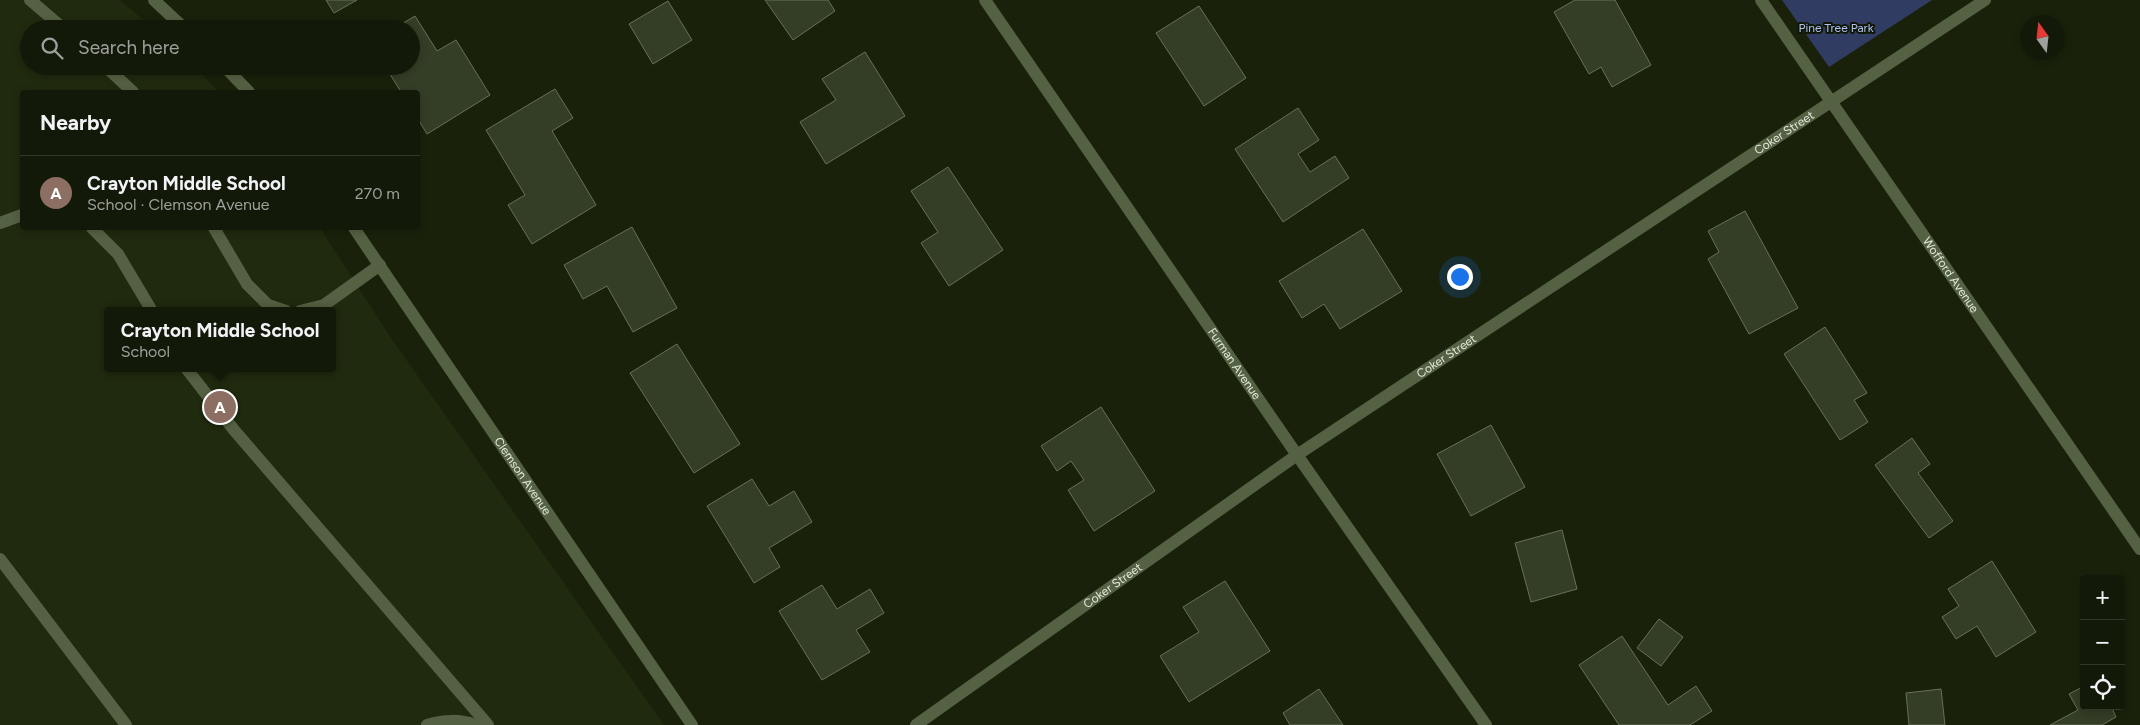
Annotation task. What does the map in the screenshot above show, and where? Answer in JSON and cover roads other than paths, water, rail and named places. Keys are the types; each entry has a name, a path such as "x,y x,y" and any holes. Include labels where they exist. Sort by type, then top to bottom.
{"street":[{"path":"30,0 53,20"},
{"path":"154,0 176,20"},
{"name":"Furman Avenue","path":"985,0 1297,455 1486,725"},
{"name":"Wofford Avenue","path":"1761,0 2140,549"},
{"name":"Coker Street","path":"916,725 1297,455 1985,0"},
{"path":"115,75 131,90"},
{"path":"233,75 247,90"},
{"path":"0,223 20,216"},
{"path":"94,230 118,254 150,307"},
{"path":"215,230 247,284 268,305 274,307"},
{"name":"Clemson Avenue","path":"355,230 692,725"},
{"path":"316,307 324,305 380,265"},
{"path":"189,372 234,430 488,725"},
{"path":"0,559 126,725"},
{"path":"428,725 441,721 475,725"}],"place":[{"name":"Crayton Middle School","path":"220,407"}],"park label":[{"name":"Pine Tree Park","path":"1836,28"}]}
